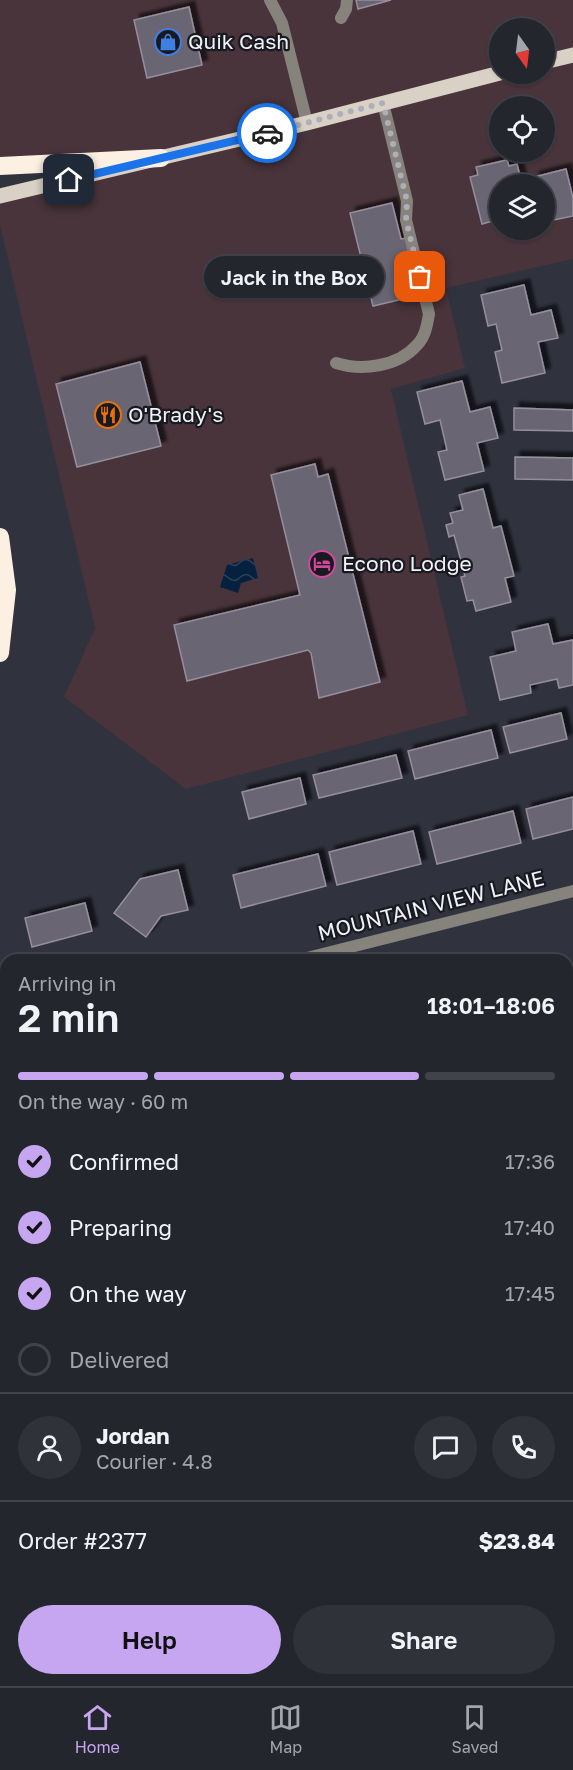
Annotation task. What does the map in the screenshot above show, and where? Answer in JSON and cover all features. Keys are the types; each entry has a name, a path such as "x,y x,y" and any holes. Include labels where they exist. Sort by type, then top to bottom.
{"highway":[{"path":"0,166 161,158"},
{"path":"0,537 6,590 0,653"}],"main road":[{"path":"555,59 573,55"},
{"path":"0,196 307,123 489,76"}],"street":[{"path":"270,0 282,23 307,123"},
{"path":"341,18 346,9 347,0"},
{"path":"336,363 348,367 365,367 388,362 406,355 418,345 427,329 429,315 406,220 407,201 383,103"},
{"name":"MOUNTAIN VIEW LANE","path":"323,954 573,891"}],"shaded area":[{"path":"0,0 573,0 573,259 446,288 465,368 391,389 468,715 186,789 64,697 95,628 0,225 0,196 146,160 0,166"}],"water":[{"path":"253,558 258,578 241,583 238,593 220,587 227,565"}],"building":[{"path":"356,0 391,0 358,9"},
{"name":"Quik Cash","path":"189,7 202,65 147,78 134,20"},
{"path":"508,162 509,166 517,164 520,174 489,174 489,222 482,224 470,177 478,175 476,167"},
{"path":"566,169 573,198 573,216 555,220 555,174 546,174"},
{"path":"392,203 401,239 407,238 410,252 406,253 416,296 373,306 350,213"},
{"path":"524,285 531,315 551,310 558,338 538,342 545,373 502,383 495,352 502,350 496,324 488,326 481,295"},
{"name":"O'Brady's","path":"140,362 161,446 77,467 56,384"},
{"path":"462,381 470,412 490,407 498,438 477,443 484,471 445,480 438,452 447,450 440,420 425,424 417,392"},
{"path":"514,408 573,410 573,431 514,430"},
{"path":"515,457 573,458 573,480 515,479"},
{"name":"Econo Lodge","path":"315,464 318,477 328,474 380,682 319,698 311,653 308,650 187,681 174,625 300,595 271,475"},
{"path":"483,489 493,528 501,526 514,576 505,578 511,602 476,611 473,600 467,601 461,577 465,576 454,535 449,537 446,525 453,523 450,513 463,510 459,495"},
{"path":"548,624 553,644 573,640 573,685 559,688 557,679 530,685 531,693 500,700 490,657 516,651 512,632"},
{"path":"561,713 567,739 510,753 503,727"},
{"path":"491,730 498,758 415,779 408,751"},
{"path":"396,755 402,778 319,798 313,775"},
{"path":"300,778 306,804 249,819 242,792"},
{"path":"573,797 573,829 533,839 526,809"},
{"path":"513,811 521,843 437,864 429,832"},
{"path":"413,831 421,864 337,885 329,852"},
{"path":"318,854 326,886 241,908 233,875"},
{"path":"178,870 188,910 161,916 146,937 114,913 140,879"},
{"path":"85,903 92,931 32,947 25,918"}],"way so far":[{"path":"267,133 383,103 407,201 406,220 420,277"}],"place":[{"name":"Quik Cash","path":"168,42"},
{"name":"Jack in the Box","path":"420,277"},
{"name":"O'Brady's","path":"108,415"},
{"name":"Econo Lodge","path":"322,564"}],"route":[{"path":"69,180 267,133"}]}
